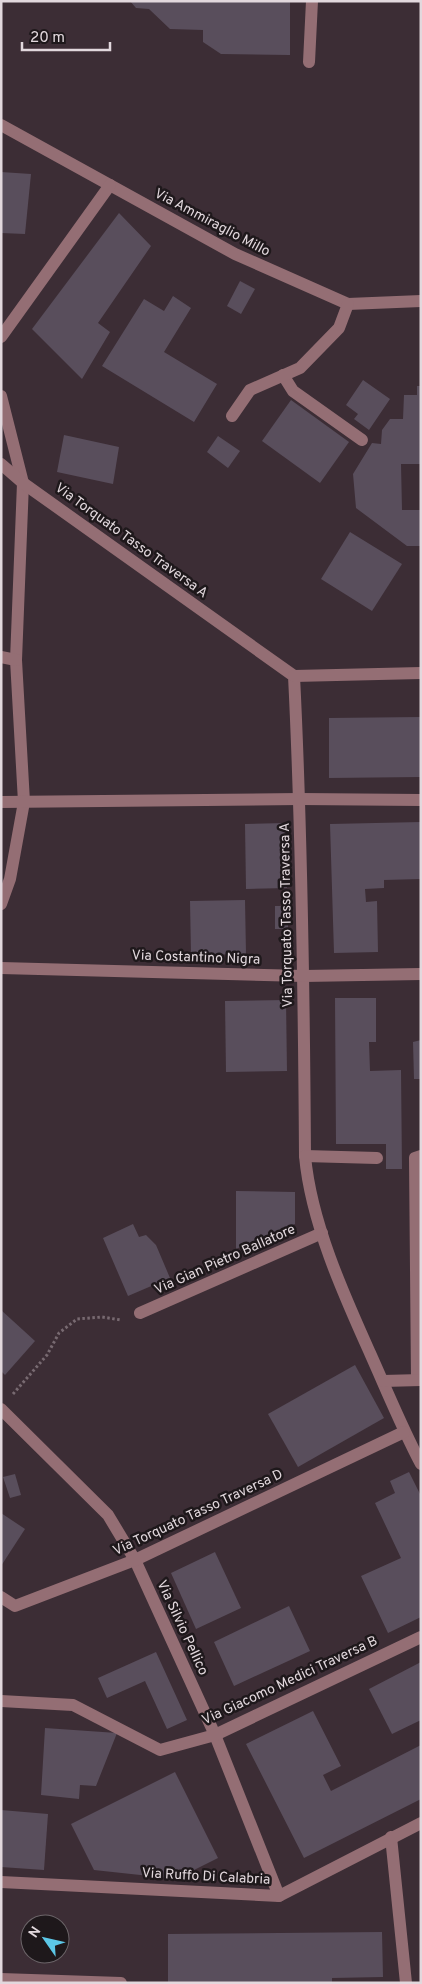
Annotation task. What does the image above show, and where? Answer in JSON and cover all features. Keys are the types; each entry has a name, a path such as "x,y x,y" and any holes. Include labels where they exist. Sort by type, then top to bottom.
{"street":[{"path":"309,62 312,1"},
{"name":"Via Ammiraglio Millo","path":"1,126 235,254 348,304 421,301"},
{"path":"1,337 110,185"},
{"path":"232,416 250,390 300,368 339,328 348,304"},
{"path":"283,375 293,391 362,440"},
{"path":"1,396 23,483 16,660 24,802 10,879 1,904"},
{"name":"Via Torquato Tasso Traversa A","path":"1,464 23,483 294,676 300,799 306,1177 322,1233 352,1312 404,1432 421,1464"},
{"path":"1,657 16,660"},
{"path":"294,676 421,673"},
{"path":"1,802 300,799 421,800"},
{"name":"Via Costantino Nigra","path":"1,968 304,976 421,974"},
{"path":"305,1156 377,1158"},
{"path":"383,1381 419,1380 415,1158 421,1156"},
{"name":"Via Gian Pietro Ballatore","path":"140,1313 322,1233"},
{"name":"Via Silvio Pellico","path":"4,1405 108,1515 135,1560 215,1735 280,1896"},
{"name":"Via Torquato Tasso Traversa D","path":"1,1597 16,1606 135,1560 404,1432"},
{"name":"Via Giacomo Medici Traversa B","path":"1,1701 73,1705 160,1750 215,1735 421,1637"},
{"name":"Via Ruffo Di Calabria","path":"1,1882 280,1896 421,1823"},
{"path":"391,1837 406,1983"},
{"path":"1,1979 121,1983"}],"path":[{"path":"4,1405 47,1355 59,1332 77,1319 102,1317 119,1320 140,1313"}],"building":[{"path":"130,1 290,1 290,55 221,54 203,42 203,30 170,29 149,9 136,8"},
{"path":"1,172 31,174 25,234 1,233"},
{"path":"119,213 151,246 98,323 110,332 82,379 32,329"},
{"path":"240,281 255,289 241,314 227,306"},
{"path":"173,296 191,308 164,352 217,384 194,422 102,366 144,299 164,311"},
{"path":"363,380 390,399 369,430 354,419 358,414 346,405"},
{"path":"417,386 421,386 421,464 401,464 402,510 421,510 421,546 407,546 356,508 353,474 372,443 381,444 382,430 390,419 403,419 404,395 417,395"},
{"path":"291,400 349,442 320,483 262,441"},
{"path":"64,435 119,447 113,484 57,472"},
{"path":"218,436 240,451 228,468 207,452"},
{"path":"350,532 402,564 372,611 321,579"},
{"path":"421,717 421,777 329,778 329,718"},
{"path":"421,822 421,879 384,880 384,888 365,889 366,902 377,901 378,952 334,953 330,824"},
{"path":"285,823 287,888 246,889 245,824"},
{"path":"245,900 246,954 191,955 190,901"},
{"path":"275,906 288,906 288,929 275,929"},
{"path":"335,998 376,998 376,1042 369,1042 370,1071 401,1070 402,1169 386,1169 386,1144 336,1144"},
{"path":"286,1000 287,1071 226,1072 225,1001"},
{"path":"421,1040 421,1079 414,1079 413,1042"},
{"path":"236,1191 295,1192 295,1224 236,1249"},
{"path":"133,1224 139,1237 146,1235 156,1245 170,1278 128,1296 103,1238"},
{"path":"1,1310 35,1341 5,1375 1,1371"},
{"path":"355,1365 384,1418 298,1467 268,1414"},
{"path":"409,1472 421,1496 421,1617 388,1633 361,1576 401,1558 375,1503 395,1493 390,1481"},
{"path":"15,1474 21,1495 10,1498 3,1477"},
{"path":"1,1513 25,1529 1,1566"},
{"path":"215,1552 241,1608 196,1629 171,1573"},
{"path":"289,1606 310,1651 234,1686 214,1642"},
{"path":"156,1652 187,1720 167,1729 145,1681 107,1698 98,1678"},
{"path":"421,1662 421,1720 392,1734 369,1689"},
{"path":"313,1711 341,1766 323,1775 331,1791 421,1745 421,1799 304,1858 246,1744"},
{"path":"45,1728 117,1733 96,1786 80,1785 79,1799 41,1795"},
{"path":"175,1772 218,1858 182,1876 168,1878 94,1870 71,1824"},
{"path":"1,1810 48,1814 44,1870 1,1867"},
{"path":"382,1932 383,1977 332,1978 332,1983 168,1983 168,1934"}]}
